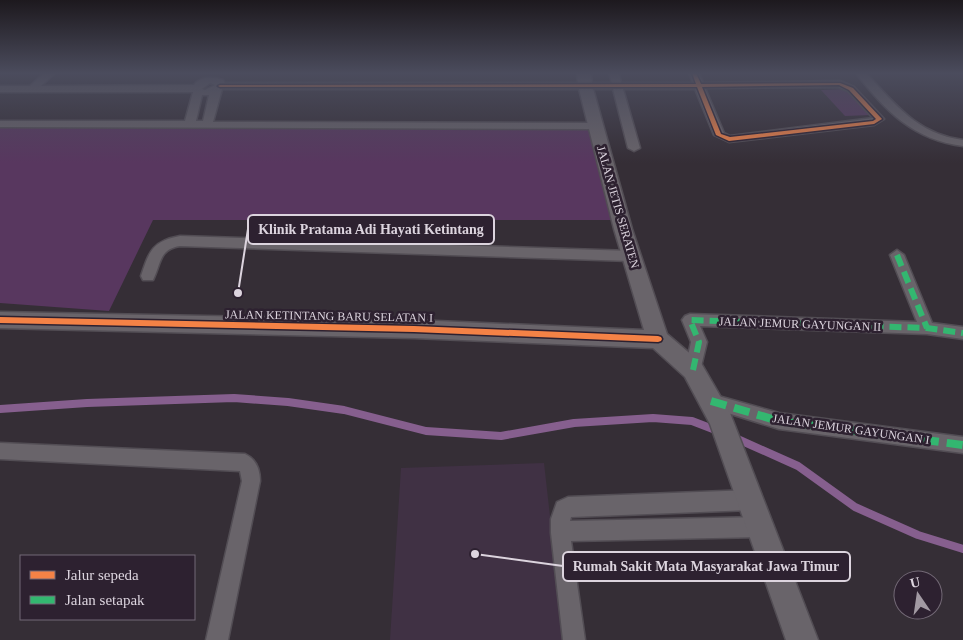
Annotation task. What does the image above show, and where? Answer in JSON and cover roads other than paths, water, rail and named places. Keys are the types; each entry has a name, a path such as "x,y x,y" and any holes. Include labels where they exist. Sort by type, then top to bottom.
{"street":[{"path":"190,124 195,103"},
{"path":"207,124 214,103"},
{"name":"JALAN JETIS SERATEN","path":"590,103 631,256 658,339"},
{"path":"622,103 634,148"},
{"path":"706,103 719,135 728,139 874,122 880,119 864,103"},
{"path":"889,103 910,126 932,137 963,142"},
{"path":"0,124 596,126"},
{"path":"148,276 158,248 166,243 180,241 631,256"},
{"path":"897,255 926,328"},
{"name":"JALAN KETINTANG BARU SELATAN I","path":"0,320 414,329 658,339"},
{"name":"JALAN JEMUR GAYUNGAN II","path":"693,370 699,342 690,320 926,328 963,333"},
{"path":"658,339 693,370 716,411 737,460 802,640"},
{"name":"JALAN JEMUR GAYUNGAN I","path":"716,411 963,445"},
{"path":"0,451 246,463 251,473 251,481 217,640"},
{"path":"574,640 561,531 562,511 569,506 751,500"},
{"path":"561,531 761,527"}],"waterway":[{"path":"0,409 87,403 234,398 288,402 344,410 426,431 501,436 574,423 653,418 692,421 718,431"},
{"path":"733,437 798,466 855,507 918,535 963,549"}],"place":[{"name":"Klinik Pratama Adi Hayati Ketintang","path":"238,293"},
{"name":"Rumah Sakit Mata Masyarakat Jawa Timur","path":"475,554"}]}
